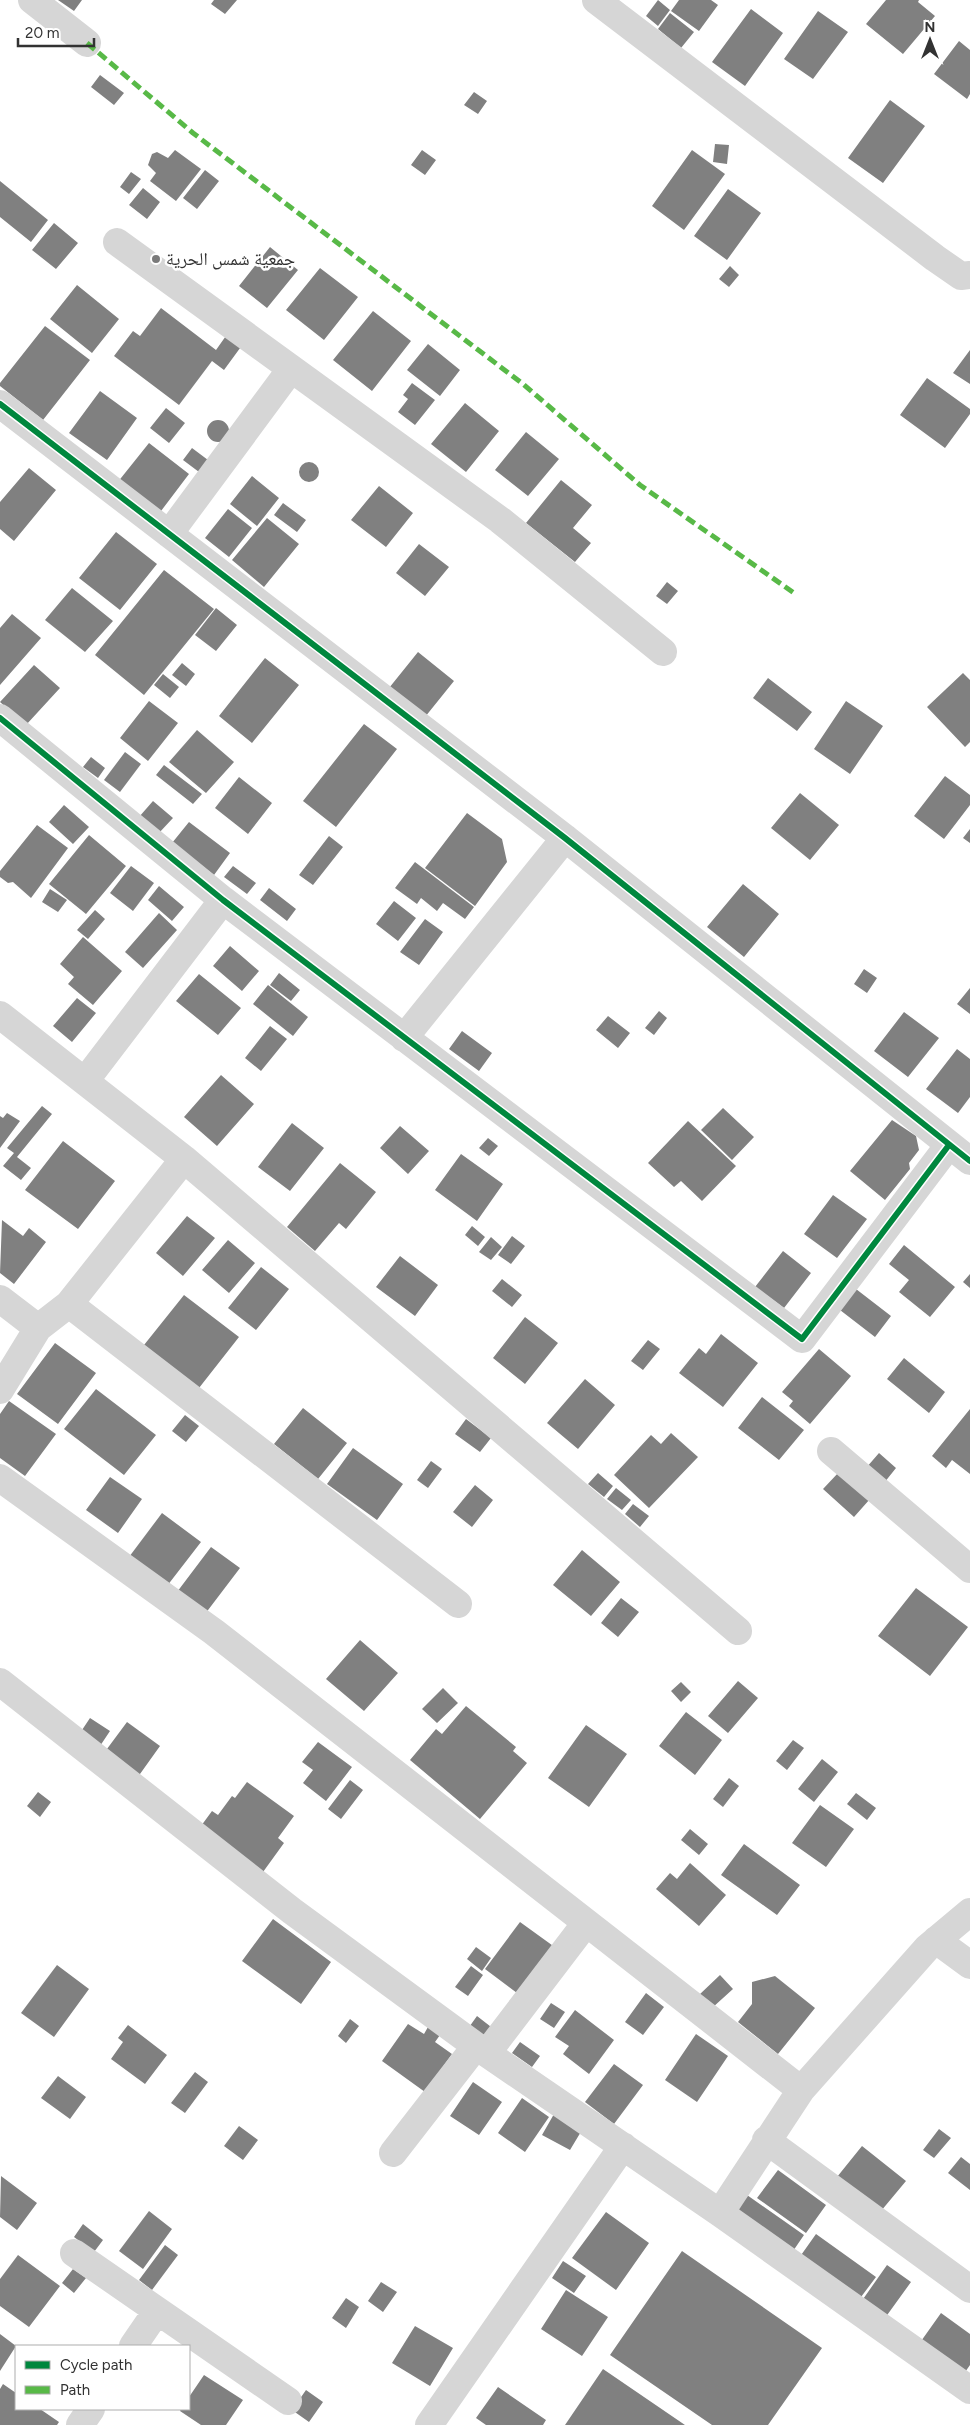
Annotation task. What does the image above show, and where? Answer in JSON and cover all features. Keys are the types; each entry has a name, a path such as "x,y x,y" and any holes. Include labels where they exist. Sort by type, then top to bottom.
{"street":[{"path":"32,0 87,43"},
{"path":"596,0 935,258 961,276 970,275"},
{"path":"117,242 500,520 663,652"},
{"path":"169,534 291,369"},
{"path":"0,404 566,838 970,1161"},
{"path":"0,718 223,900 802,1339 949,1144"},
{"path":"404,1038 566,838"},
{"path":"85,1081 223,900"},
{"path":"0,1015 184,1159 738,1630"},
{"path":"0,1390 38,1328 69,1304 184,1159"},
{"path":"0,1299 38,1328"},
{"path":"69,1304 458,1604"},
{"path":"831,1451 970,1569"},
{"path":"0,1478 214,1632 801,2090"},
{"path":"0,1682 292,1912 481,2050 624,2146 970,2390"},
{"path":"720,2213 766,2140 801,2090 936,1940 970,1912"},
{"path":"392,2153 481,2050 586,1923"},
{"path":"936,1940 970,1964"},
{"path":"766,2140 970,2289"},
{"path":"429,2425 624,2146"},
{"path":"74,2252 288,2401"},
{"path":"134,2345 157,2310"},
{"path":"80,2425 90,2410"}],"building":[{"path":"58,0 82,0 74,11"},
{"path":"214,0 237,0 225,14 211,4"},
{"path":"658,0 670,10 658,26 646,16"},
{"path":"679,0 711,0 718,5 699,31 671,11"},
{"path":"886,0 919,0 918,2 935,16 903,54 866,24"},
{"path":"751,9 783,33 745,86 712,62"},
{"path":"818,11 848,32 813,79 784,59"},
{"path":"670,13 694,32 681,48 658,29"},
{"path":"959,41 970,50 970,94 967,99 934,74"},
{"path":"100,75 124,93 114,105 91,87"},
{"path":"474,92 487,101 478,114 464,105"},
{"path":"890,100 925,126 883,183 848,158"},
{"path":"715,144 729,145 727,164 713,162"},
{"path":"175,150 201,169 176,201 150,181 156,173 148,165 152,154 157,152 168,158"},
{"path":"422,150 436,160 425,175 411,165"},
{"path":"692,150 725,174 684,230 652,206"},
{"path":"205,170 219,181 197,209 183,198"},
{"path":"131,172 141,179 129,194 120,187"},
{"path":"0,181 48,220 31,242 0,217"},
{"path":"143,188 160,202 147,219 129,205"},
{"path":"728,189 761,213 727,260 694,236"},
{"path":"54,223 78,243 56,269 32,250"},
{"path":"270,247 298,270 267,308 239,286"},
{"path":"730,266 739,275 729,287 719,279"},
{"path":"320,268 358,297 324,340 286,310"},
{"path":"77,285 119,319 92,353 50,319"},
{"path":"161,308 216,350 228,333 243,344 224,370 212,361 179,405 114,356 133,331 140,336"},
{"path":"373,311 411,341 372,391 333,360"},
{"path":"45,326 90,360 43,420 0,386 0,383"},
{"path":"428,344 460,370 440,396 407,370"},
{"path":"970,350 970,384 953,373"},
{"path":"927,378 970,409 970,414 945,448 900,415"},
{"path":"412,383 435,400 415,425 398,412 408,399 403,395"},
{"path":"100,391 137,418 107,460 69,433"},
{"path":"465,403 499,431 466,472 431,444"},
{"path":"166,408 185,423 169,443 150,428"},
{"path":"218,420 226,423 229,431 226,439 218,442 210,439 207,431 210,423"},
{"path":"526,432 559,459 528,496 495,470"},
{"path":"149,443 189,474 158,515 117,483"},
{"path":"192,448 212,463 203,475 183,460"},
{"path":"309,462 316,465 319,472 316,479 309,482 302,479 299,472 302,465"},
{"path":"29,468 56,490 14,541 0,529 0,502"},
{"path":"252,476 279,498 257,526 230,504"},
{"path":"561,480 592,505 573,528 591,543 575,562 526,523"},
{"path":"379,486 413,513 386,547 351,520"},
{"path":"283,503 306,520 297,532 274,515"},
{"path":"228,509 252,528 229,557 205,538"},
{"path":"267,518 299,544 264,587 232,560"},
{"path":"116,532 157,564 120,610 79,578"},
{"path":"419,544 449,567 425,596 396,573"},
{"path":"164,570 214,609 144,695 95,655"},
{"path":"667,582 678,591 667,604 656,596"},
{"path":"72,588 113,621 85,652 45,620"},
{"path":"216,608 237,625 216,651 195,635"},
{"path":"12,614 41,638 0,685 0,628"},
{"path":"418,652 454,681 421,722 385,693"},
{"path":"265,658 299,685 252,743 219,716"},
{"path":"182,663 195,674 186,686 172,675"},
{"path":"34,665 60,688 26,725 0,702"},
{"path":"963,673 970,680 970,742 965,747 927,707"},
{"path":"163,674 179,687 170,698 154,685"},
{"path":"768,678 812,712 797,731 753,698"},
{"path":"149,701 178,723 148,761 120,738"},
{"path":"846,701 883,726 850,774 814,749"},
{"path":"364,724 397,749 336,827 303,801"},
{"path":"197,730 234,762 206,793 169,762"},
{"path":"125,752 141,764 120,792 104,780"},
{"path":"91,757 105,768 98,778 83,767"},
{"path":"164,765 202,794 193,804 156,775"},
{"path":"945,776 970,795 970,805 944,839 914,816"},
{"path":"239,777 272,803 248,834 215,808"},
{"path":"800,793 839,825 810,860 771,828"},
{"path":"153,801 173,818 158,834 139,817"},
{"path":"64,805 89,827 73,844 49,822"},
{"path":"467,813 502,839 507,862 475,906 425,868"},
{"path":"189,822 230,853 214,875 172,843"},
{"path":"37,825 68,848 31,898 13,882 8,883 0,877 0,871"},
{"path":"970,829 970,843 963,838"},
{"path":"89,835 126,866 86,914 49,884"},
{"path":"329,836 343,847 313,885 299,875"},
{"path":"415,862 474,907 465,919 443,903 437,911 421,898 417,904 395,888"},
{"path":"131,866 154,883 133,911 110,893"},
{"path":"233,866 256,883 247,894 224,877"},
{"path":"743,884 779,914 744,957 707,927"},
{"path":"159,886 184,907 172,921 148,900"},
{"path":"269,888 296,909 287,921 260,900"},
{"path":"50,889 67,900 58,912 42,902"},
{"path":"394,901 416,918 398,941 376,924"},
{"path":"95,910 105,919 88,939 77,930"},
{"path":"159,913 177,930 143,968 125,952"},
{"path":"425,919 443,932 419,965 400,952"},
{"path":"83,937 122,971 93,1005 68,984 74,977 60,964"},
{"path":"230,946 259,971 242,991 213,966"},
{"path":"864,969 877,978 867,993 854,984"},
{"path":"279,973 300,990 291,1001 270,985"},
{"path":"199,974 241,1008 218,1035 176,1001"},
{"path":"268,985 308,1017 293,1036 253,1004"},
{"path":"970,988 970,1014 957,1004"},
{"path":"77,998 96,1013 72,1042 53,1026"},
{"path":"659,1011 667,1018 654,1035 645,1028"},
{"path":"904,1012 939,1038 908,1077 874,1051"},
{"path":"608,1016 630,1033 618,1048 596,1030"},
{"path":"270,1026 287,1039 261,1071 245,1058"},
{"path":"462,1031 492,1053 479,1071 449,1049"},
{"path":"957,1049 970,1059 970,1097 958,1113 926,1089"},
{"path":"221,1075 254,1104 217,1146 184,1117"},
{"path":"42,1106 52,1114 17,1157 31,1168 21,1180 3,1166 14,1153 7,1148"},
{"path":"723,1108 754,1137 732,1160 701,1130"},
{"path":"7,1113 20,1121 0,1148 0,1116 3,1118"},
{"path":"892,1120 916,1136 919,1150 909,1163 910,1169 885,1200 850,1171"},
{"path":"688,1121 736,1166 702,1201 681,1181 674,1187 648,1163"},
{"path":"292,1123 324,1148 290,1191 258,1167"},
{"path":"400,1126 429,1151 408,1174 380,1148"},
{"path":"488,1138 498,1146 489,1156 479,1148"},
{"path":"63,1141 115,1181 78,1229 25,1190"},
{"path":"461,1154 503,1184 477,1221 435,1190"},
{"path":"340,1163 376,1192 346,1229 339,1223 315,1251 287,1227"},
{"path":"833,1195 867,1219 837,1258 804,1234"},
{"path":"187,1216 215,1238 183,1276 156,1253"},
{"path":"2,1220 23,1236 29,1228 46,1242 14,1284 0,1273"},
{"path":"472,1226 485,1237 478,1246 465,1235"},
{"path":"512,1236 525,1246 511,1264 498,1255"},
{"path":"491,1237 502,1247 491,1260 479,1252"},
{"path":"228,1240 255,1263 229,1293 202,1270"},
{"path":"904,1245 955,1287 930,1317 899,1292 909,1280 889,1264"},
{"path":"783,1251 811,1273 784,1308 755,1287"},
{"path":"400,1256 438,1285 415,1316 376,1287"},
{"path":"261,1267 289,1289 256,1330 228,1308"},
{"path":"970,1274 970,1288 963,1282"},
{"path":"502,1279 522,1295 512,1307 492,1291"},
{"path":"856,1289 891,1316 875,1337 840,1310"},
{"path":"184,1295 239,1337 199,1388 144,1345"},
{"path":"525,1317 558,1343 525,1384 493,1358"},
{"path":"721,1334 758,1363 723,1407 679,1373 699,1348 706,1354"},
{"path":"648,1340 660,1349 643,1370 631,1361"},
{"path":"55,1343 96,1373 58,1424 17,1394"},
{"path":"819,1349 851,1376 810,1424 789,1406 793,1401 782,1392"},
{"path":"904,1358 945,1392 929,1413 887,1379"},
{"path":"585,1379 615,1405 578,1449 547,1423"},
{"path":"96,1389 156,1435 124,1475 64,1429"},
{"path":"762,1397 804,1430 779,1460 738,1428"},
{"path":"9,1401 56,1434 25,1476 0,1458 0,1414"},
{"path":"303,1408 347,1443 318,1479 274,1444"},
{"path":"970,1409 970,1474 952,1460 946,1468 932,1456"},
{"path":"185,1415 199,1426 186,1442 172,1431"},
{"path":"466,1419 491,1438 480,1452 455,1434"},
{"path":"671,1433 698,1457 649,1508 614,1475 651,1435 661,1444"},
{"path":"353,1448 403,1484 377,1520 327,1484"},
{"path":"879,1453 896,1468 884,1483 866,1468"},
{"path":"431,1461 442,1469 428,1488 417,1480"},
{"path":"839,1472 870,1499 854,1517 823,1489"},
{"path":"598,1473 613,1486 604,1497 588,1484"},
{"path":"110,1477 142,1499 118,1533 86,1510"},
{"path":"475,1485 493,1500 472,1527 453,1512"},
{"path":"616,1488 631,1500 622,1510 607,1499"},
{"path":"633,1504 649,1516 640,1527 625,1514"},
{"path":"162,1513 201,1542 167,1586 129,1557"},
{"path":"211,1547 240,1568 202,1618 174,1596"},
{"path":"582,1550 620,1582 591,1616 553,1585"},
{"path":"916,1588 968,1627 930,1676 878,1636"},
{"path":"621,1598 639,1612 618,1637 601,1623"},
{"path":"360,1640 398,1673 364,1711 326,1679"},
{"path":"738,1681 758,1698 728,1733 708,1716"},
{"path":"681,1682 691,1692 681,1702 671,1691"},
{"path":"443,1688 458,1703 437,1723 422,1709"},
{"path":"466,1706 516,1747 513,1751 527,1763 480,1819 410,1760 436,1729 442,1734"},
{"path":"686,1712 722,1740 695,1775 659,1746"},
{"path":"90,1718 110,1731 100,1746 80,1733"},
{"path":"127,1722 160,1746 135,1781 101,1757"},
{"path":"586,1725 627,1754 589,1807 548,1778"},
{"path":"793,1740 804,1748 787,1770 776,1761"},
{"path":"318,1742 352,1767 326,1801 303,1783 313,1770 302,1762"},
{"path":"822,1759 838,1772 814,1802 798,1789"},
{"path":"729,1778 739,1786 723,1807 713,1799"},
{"path":"350,1780 363,1790 341,1819 328,1809"},
{"path":"247,1782 294,1816 278,1838 284,1843 263,1872 201,1826 212,1811 218,1815 232,1796 235,1798"},
{"path":"38,1792 51,1802 40,1817 27,1806"},
{"path":"856,1793 876,1808 867,1820 847,1804"},
{"path":"820,1805 854,1829 826,1867 792,1843"},
{"path":"690,1829 708,1844 699,1855 681,1840"},
{"path":"744,1844 800,1885 777,1915 721,1875"},
{"path":"690,1863 726,1895 699,1926 656,1889 670,1873 677,1879"},
{"path":"273,1919 331,1962 301,2004 242,1961"},
{"path":"520,1922 556,1948 521,1996 485,1969"},
{"path":"476,1947 491,1958 482,1971 467,1959"},
{"path":"57,1965 89,1989 54,2037 21,2013"},
{"path":"471,1966 483,1975 468,1996 455,1987"},
{"path":"720,1975 733,1989 712,2008 699,1995"},
{"path":"775,1976 815,2008 778,2054 738,2022 752,2004 752,1982"},
{"path":"646,1993 664,2007 643,2035 625,2022"},
{"path":"551,2003 565,2012 554,2028 540,2019"},
{"path":"575,2010 614,2040 589,2074 563,2054 569,2046 555,2037"},
{"path":"477,2016 495,2030 485,2043 467,2030"},
{"path":"350,2019 359,2026 346,2043 338,2036"},
{"path":"408,2024 424,2034 428,2027 440,2035 435,2042 452,2054 425,2092 382,2061"},
{"path":"128,2025 167,2055 145,2084 111,2059 123,2042 118,2038"},
{"path":"696,2034 728,2056 697,2102 665,2080"},
{"path":"520,2042 540,2056 532,2067 512,2053"},
{"path":"614,2064 643,2085 614,2124 585,2102"},
{"path":"195,2072 208,2082 185,2113 171,2103"},
{"path":"58,2076 86,2097 70,2119 41,2098"},
{"path":"473,2082 502,2102 479,2135 450,2116"},
{"path":"522,2098 549,2117 525,2152 498,2133"},
{"path":"554,2114 582,2130 570,2150 542,2135"},
{"path":"239,2126 258,2140 243,2160 224,2146"},
{"path":"939,2129 951,2138 934,2158 923,2150"},
{"path":"862,2146 906,2181 881,2211 837,2177"},
{"path":"961,2157 970,2164 970,2190 948,2173"},
{"path":"778,2170 826,2205 806,2233 757,2198"},
{"path":"1,2176 37,2203 17,2230 0,2217"},
{"path":"747,2195 804,2235 791,2254 734,2213"},
{"path":"149,2211 172,2229 143,2269 119,2251"},
{"path":"606,2212 649,2243 616,2290 572,2258"},
{"path":"83,2224 103,2240 94,2252 74,2237"},
{"path":"816,2234 876,2277 858,2301 799,2258"},
{"path":"165,2245 178,2255 152,2290 139,2280"},
{"path":"682,2251 822,2348 768,2425 712,2425 610,2355"},
{"path":"18,2255 60,2286 29,2327 0,2306 0,2279"},
{"path":"563,2261 586,2276 574,2293 552,2278"},
{"path":"887,2265 911,2282 885,2318 861,2302"},
{"path":"73,2269 86,2278 74,2293 62,2283"},
{"path":"381,2282 397,2292 383,2312 368,2301"},
{"path":"566,2290 608,2317 582,2356 541,2329"},
{"path":"346,2298 359,2307 346,2328 332,2318"},
{"path":"941,2313 970,2334 970,2365 963,2375 919,2344"},
{"path":"415,2326 453,2348 430,2386 392,2363"},
{"path":"0,2334 15,2345 15,2348 0,2371"},
{"path":"603,2369 685,2425 565,2425"},
{"path":"204,2375 243,2400 226,2425 201,2425 180,2411 190,2410 190,2396"},
{"path":"3,2384 15,2392 15,2410 41,2410 59,2422 57,2425 0,2425 0,2389"},
{"path":"498,2387 546,2420 543,2425 486,2425 476,2418"},
{"path":"306,2390 323,2402 309,2422 292,2410"}],"marked path":[{"path":"87,43 193,133 523,384 640,485 794,593"}],"cycle path":[{"path":"0,404 565,838 970,1161"},
{"path":"0,718 223,900 802,1339 949,1145"}],"place":[{"name":"جمعية شمس الحرية","path":"156,259"}]}
